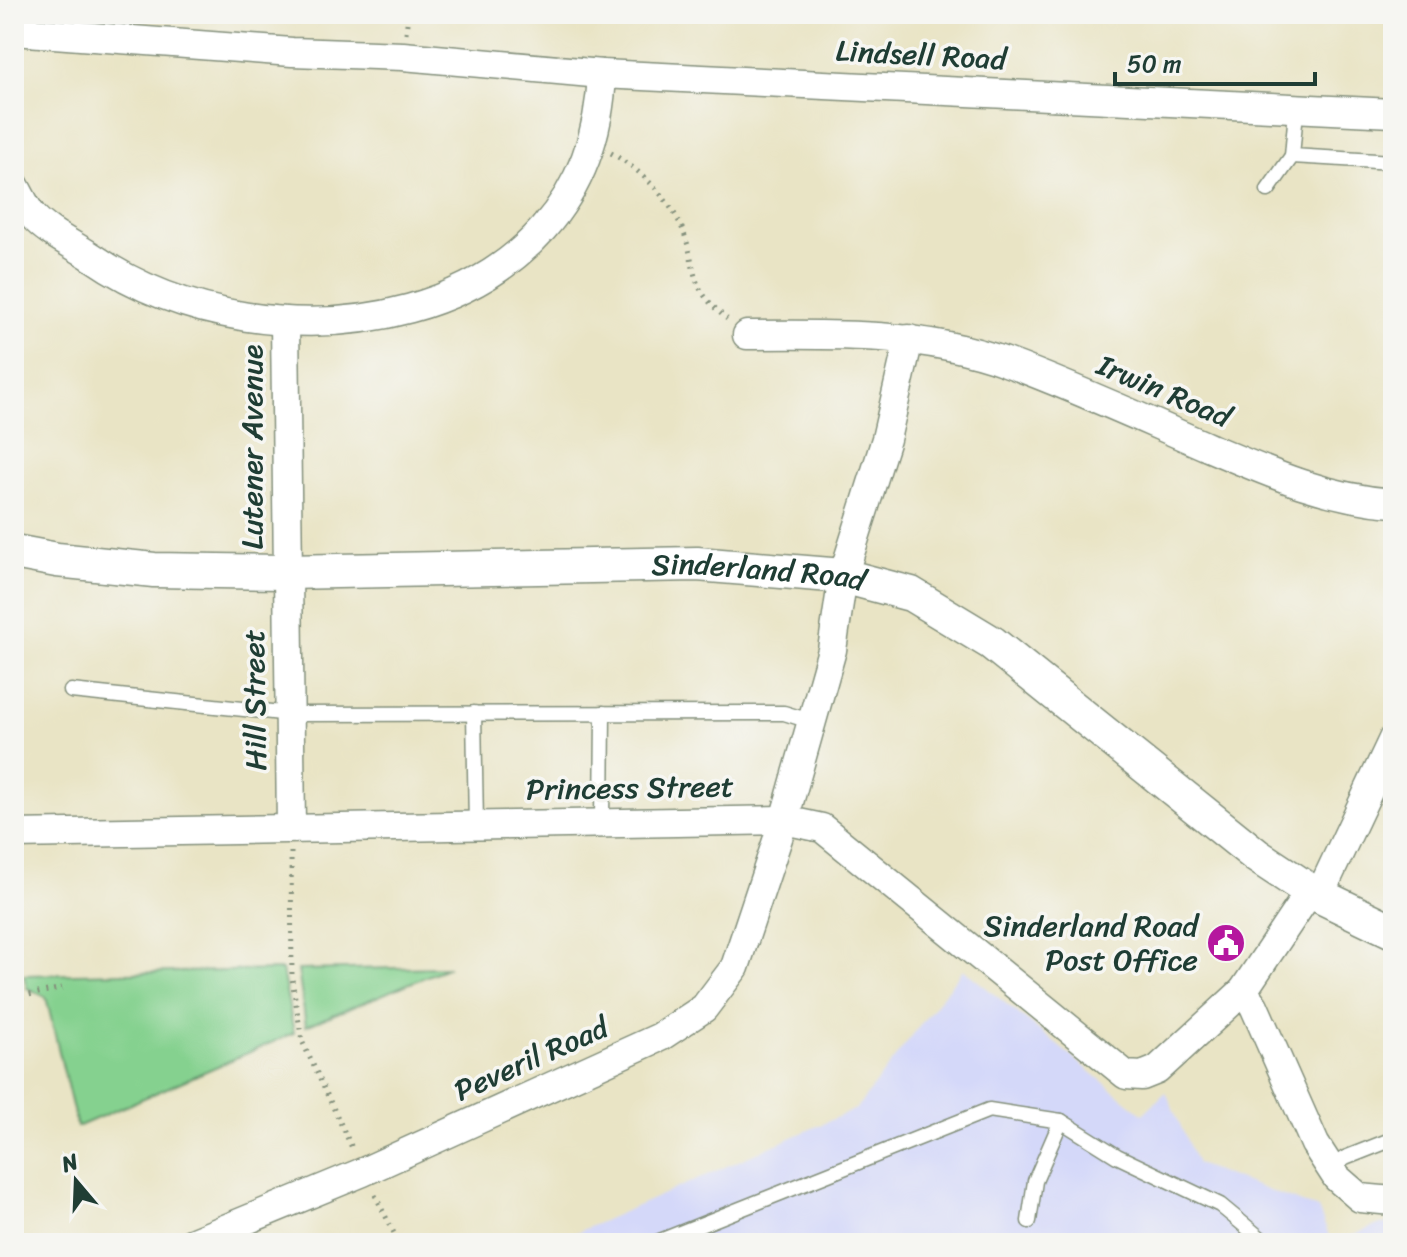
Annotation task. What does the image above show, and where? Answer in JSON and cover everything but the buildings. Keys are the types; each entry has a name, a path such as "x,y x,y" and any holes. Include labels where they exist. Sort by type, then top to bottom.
{"street":[{"name":"Lindsell Road","path":"14,31 292,52 403,56 602,74 882,86 1296,111 1393,113"},
{"path":"14,184 33,217 128,282 220,313 285,322 325,323 420,309 507,265 568,201 600,111 602,74"},
{"name":"Lutener Avenue","path":"285,322 286,572"},
{"name":"Irwin Road","path":"747,335 831,334 909,339 1003,361 1290,482 1352,500 1393,503"},
{"path":"843,576 886,439 909,339"},
{"name":"Sinderland Road","path":"14,552 57,560 154,570 286,572 697,564 843,576 911,594 992,643 1257,856 1314,893 1393,931"},
{"name":"Hill Street","path":"286,572 291,827"},
{"name":"Peveril Road","path":"191,1243 363,1172 660,1037 704,1008 735,967 784,820 832,650 843,576"},
{"path":"1393,739 1314,893 1243,991 1254,1006 1315,1144 1330,1169 1360,1198 1393,1201"},
{"name":"Princess Street","path":"14,834 784,820 822,828 1126,1075 1142,1076 1157,1070 1243,991"}],"lane":[{"path":"1268,190 1292,156 1296,111"},
{"path":"1292,156 1393,162"},
{"path":"71,691 291,714 784,713 810,721"},
{"path":"474,713 476,825"},
{"path":"602,822 603,713"},
{"path":"655,1243 989,1110 1061,1121 1117,1156 1220,1205 1266,1243"},
{"path":"1029,1221 1035,1181 1061,1121"},
{"path":"1330,1169 1345,1158 1393,1139"}],"path":[{"path":"589,142 622,159 664,197 682,230 701,296 747,335"},
{"path":"291,827 292,979 302,1041 399,1243"},
{"path":"14,998 62,988"}],"shaded area":[{"path":"963,969 1143,1114 1166,1092 1197,1164 1318,1209 1332,1243 553,1243 856,1109"},
{"path":"1381,1224 1393,1224 1393,1243 1332,1243"}],"green space":[{"path":"449,967 306,1026 298,970"},
{"path":"282,970 294,1033 77,1127 46,997 27,988 24,975"}],"place":[{"name":"Sinderland Road Post Office","path":"1226,943"}]}
